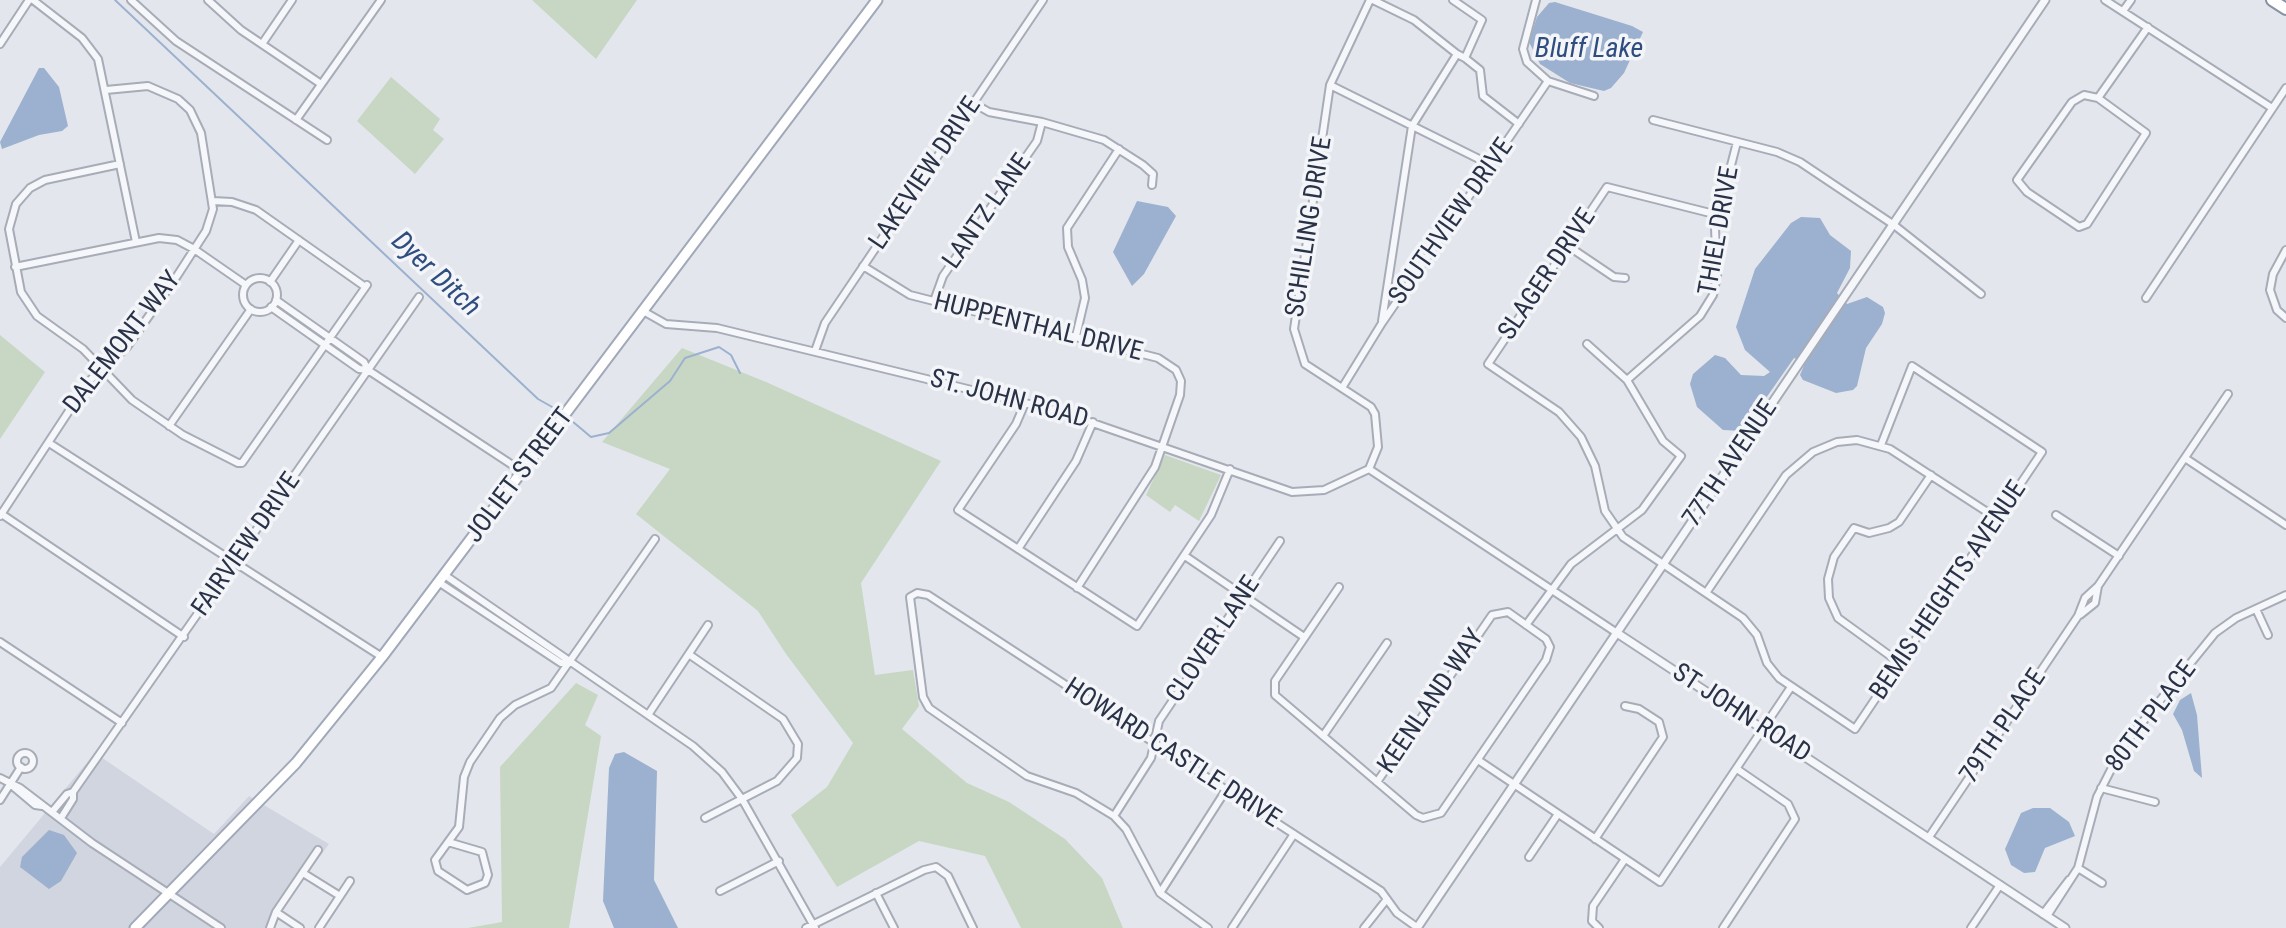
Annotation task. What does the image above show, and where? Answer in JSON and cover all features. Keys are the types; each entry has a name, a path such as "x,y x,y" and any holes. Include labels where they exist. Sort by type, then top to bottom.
{"highway":[{"path":"2272,0 2286,9"}],"main road":[{"name":"JOLIET STREET","path":"135,928 296,763 382,657 877,0"}],"street":[{"path":"0,44 31,0 92,49 106,90 136,242"},
{"path":"131,0 176,41 327,140"},
{"path":"208,0 262,44 321,84"},
{"path":"262,44 292,0"},
{"path":"296,120 381,0"},
{"name":"LAKEVIEW DRIVE","path":"815,351 825,323 1043,0"},
{"path":"1371,0 1414,20 1480,70 1483,96 1519,124"},
{"name":"SCHILLING DRIVE","path":"1369,469 1378,447 1375,414 1371,407 1305,364 1294,329 1330,85 1371,0"},
{"path":"1453,0 1482,20 1465,58"},
{"path":"1536,0 1524,34 1523,49 1527,62 1548,81 1594,96"},
{"name":"77TH AVENUE","path":"1418,928 2045,0"},
{"path":"2105,0 2272,108"},
{"path":"2123,11 2131,0"},
{"path":"2098,98 2148,27"},
{"path":"1382,323 1412,126 1457,54"},
{"name":"SOUTHVIEW DRIVE","path":"1342,388 1382,323 1548,81"},
{"path":"1330,85 1491,165"},
{"name":"DALEMONT WAY","path":"0,514 83,388 127,347 206,231 213,201 201,133 190,110 178,99 148,86 106,90"},
{"path":"2146,298 2286,88"},
{"path":"2084,95 2098,98 2146,133 2087,224 2079,227 2027,192 2017,180 2072,102 2084,95"},
{"path":"973,103 989,112 1086,133 1119,149 1153,174 1152,185"},
{"path":"1653,120 1800,162 1894,225 1981,294"},
{"name":"LANTZ LANE","path":"934,301 943,276 1037,141 1042,122"},
{"name":"THIEL DRIVE","path":"1627,380 1707,307 1717,276 1718,215 1737,142"},
{"path":"1076,336 1085,298 1082,280 1068,247 1067,228 1119,149"},
{"path":"120,164 45,180 30,188 16,204 10,220 21,292 30,309 102,368 132,400 169,426 242,463 365,285 245,204 213,201"},
{"name":"SLAGER DRIVE","path":"1616,530 1605,511 1595,466 1581,437 1559,412 1488,364 1607,187 1718,215"},
{"path":"15,267 159,238 177,240 194,249 246,285"},
{"path":"270,282 299,240"},
{"path":"1568,246 1614,277 1625,278"},
{"path":"2286,250 2273,274 2270,290 2277,310 2286,318"},
{"name":"HUPPENTHAL DRIVE","path":"863,266 899,290 1076,336 1169,364 1181,381 1163,446 1140,496 1077,588"},
{"path":"260,279 270,282 276,290 274,304 262,312 251,309 243,296 246,285 260,279"},
{"name":"FAIRVIEW DRIVE","path":"61,818 73,799 73,792 419,297"},
{"path":"274,304 523,472"},
{"path":"169,426 251,309"},
{"name":"ST. JOHN ROAD","path":"643,311 675,326 717,328 1025,403 1093,422 1292,492 1324,490 1369,469"},
{"path":"1339,587 1275,681 1275,695 1416,815 1429,819 1441,813 1549,654 1546,639 1526,625 1550,589 1571,564 1651,501 1681,456 1663,441 1627,380 1587,344"},
{"name":"BEMIS HEIGHTS AVENUE","path":"1791,687 1855,729 2042,452 1912,366 1881,445"},
{"name":"79TH PLACE","path":"1929,837 2078,616 2085,598 2098,586 2228,394"},
{"path":"1025,403 1016,424 958,510 1137,626 1211,515 1230,469"},
{"path":"1018,549 1076,461 1093,422"},
{"path":"1706,593 1786,475 1799,461 1837,442 1857,440 1881,445 1998,519"},
{"path":"49,443 382,657"},
{"path":"2185,458 2286,525"},
{"path":"1369,469 1617,633"},
{"path":"1900,663 1838,618 1829,598 1828,579 1834,557 1854,528 1869,533 1899,522 1931,475"},
{"path":"0,514 184,637"},
{"path":"2056,515 2119,556"},
{"path":"1478,760 1660,882 1791,687 1772,670 1751,626 1616,530"},
{"path":"448,842 482,852 488,875 485,883 467,890 438,871 435,860 448,842 459,827 464,777 470,762 500,718 515,705 551,688 655,539"},
{"name":"CLOVER LANE","path":"1114,816 1151,758 1159,721 1280,541"},
{"path":"1185,556 1304,637"},
{"path":"443,580 567,657 570,663 693,746 722,772 779,861 811,927 876,893 936,867 948,876 973,928"},
{"name":"HOWARD CASTLE DRIVE","path":"1114,816 1076,793 1027,776 929,708 923,697 910,597 917,593 928,595 1381,891 1397,913 1418,928"},
{"name":"80TH PLACE","path":"2045,915 2078,868 2101,788 2123,746 2215,633 2286,595"},
{"path":"2256,609 2268,635"},
{"name":"KEENLAND WAY","path":"1377,782 1492,615 1508,612 1526,625"},
{"path":"648,715 708,625"},
{"name":"ST JOHN ROAD","path":"1617,633 2065,928"},
{"path":"0,642 122,723"},
{"path":"1323,736 1387,643"},
{"path":"690,655 783,719 793,730 797,758 788,772 705,818"},
{"path":"1595,839 1663,737 1659,722 1639,709 1625,706"},
{"path":"0,800 21,767"},
{"path":"1723,928 1795,819 1788,804 1737,769"},
{"path":"0,778 20,788 92,843 217,927"},
{"path":"2101,788 2155,802"},
{"path":"1160,893 1226,790"},
{"name":"FAIRVIEW DRIVE","path":"52,812 67,794 73,792"},
{"path":"1529,857 1558,814"},
{"path":"1114,816 1126,829 1160,893 1208,928"},
{"path":"1232,928 1294,834"},
{"path":"273,927 276,912 318,850"},
{"path":"1599,928 1592,921 1593,906 1625,859"},
{"path":"720,891 779,861"},
{"path":"2078,868 2102,883"},
{"path":"303,873 340,896"},
{"path":"319,928 350,881"},
{"path":"1971,928 2000,885"},
{"path":"876,893 894,928"},
{"path":"1364,928 1387,899"},
{"path":"276,912 300,928"}],"shaded area":[{"path":"95,753 214,834 249,796 329,844 268,928 0,928 0,867"}],"green space":[{"path":"532,0 637,0 596,59"},
{"path":"391,77 440,119 433,130 444,139 415,174 357,121"},
{"path":"0,335 45,372 0,439"},
{"path":"682,348 766,382 941,461 861,583 875,675 913,670 919,706 902,729 967,783 1009,802 1065,839 1102,878 1123,928 1021,928 985,856 919,841 837,887 791,815 827,787 853,743 758,611 636,514 670,469 602,442"},
{"path":"1165,455 1221,475 1199,521 1175,505 1170,512 1146,495"},
{"path":"576,683 598,695 585,725 601,736 569,928 468,928 502,922 500,767"}],"water":[{"name":"Bluff Lake","path":"1555,2 1643,32 1624,73 1611,88 1604,91 1570,83 1540,64 1529,42 1537,17 1549,3"},
{"path":"39,68 44,68 59,87 68,126 62,131 39,135 2,149 0,142"},
{"path":"1137,201 1168,207 1176,216 1144,274 1132,286 1113,252"},
{"path":"1801,217 1820,218 1830,235 1851,251 1850,268 1837,293 1847,304 1867,297 1883,307 1882,324 1866,348 1857,386 1853,390 1836,393 1803,380 1800,375 1805,363 1794,358 1743,431 1723,430 1697,407 1690,384 1693,374 1715,355 1725,358 1741,375 1764,376 1770,372 1745,350 1736,327 1755,269 1791,223"},
{"path":"2191,693 2197,715 2202,778 2194,771 2182,730 2173,714 2180,700"},
{"path":"624,752 657,771 654,880 678,928 614,928 603,901 609,768 615,754"},
{"path":"2033,808 2050,808 2069,822 2075,836 2045,848 2035,872 2024,873 2011,865 2005,849 2021,813"},
{"path":"49,830 64,835 77,853 61,881 49,889 20,867 22,857"}],"waterway":[{"name":"Dyer Ditch","path":"115,0 538,399 561,412"},
{"name":"Dyer Ditch","path":"566,416 591,437 609,433 670,381 685,358 719,347 731,355 740,373"}]}
